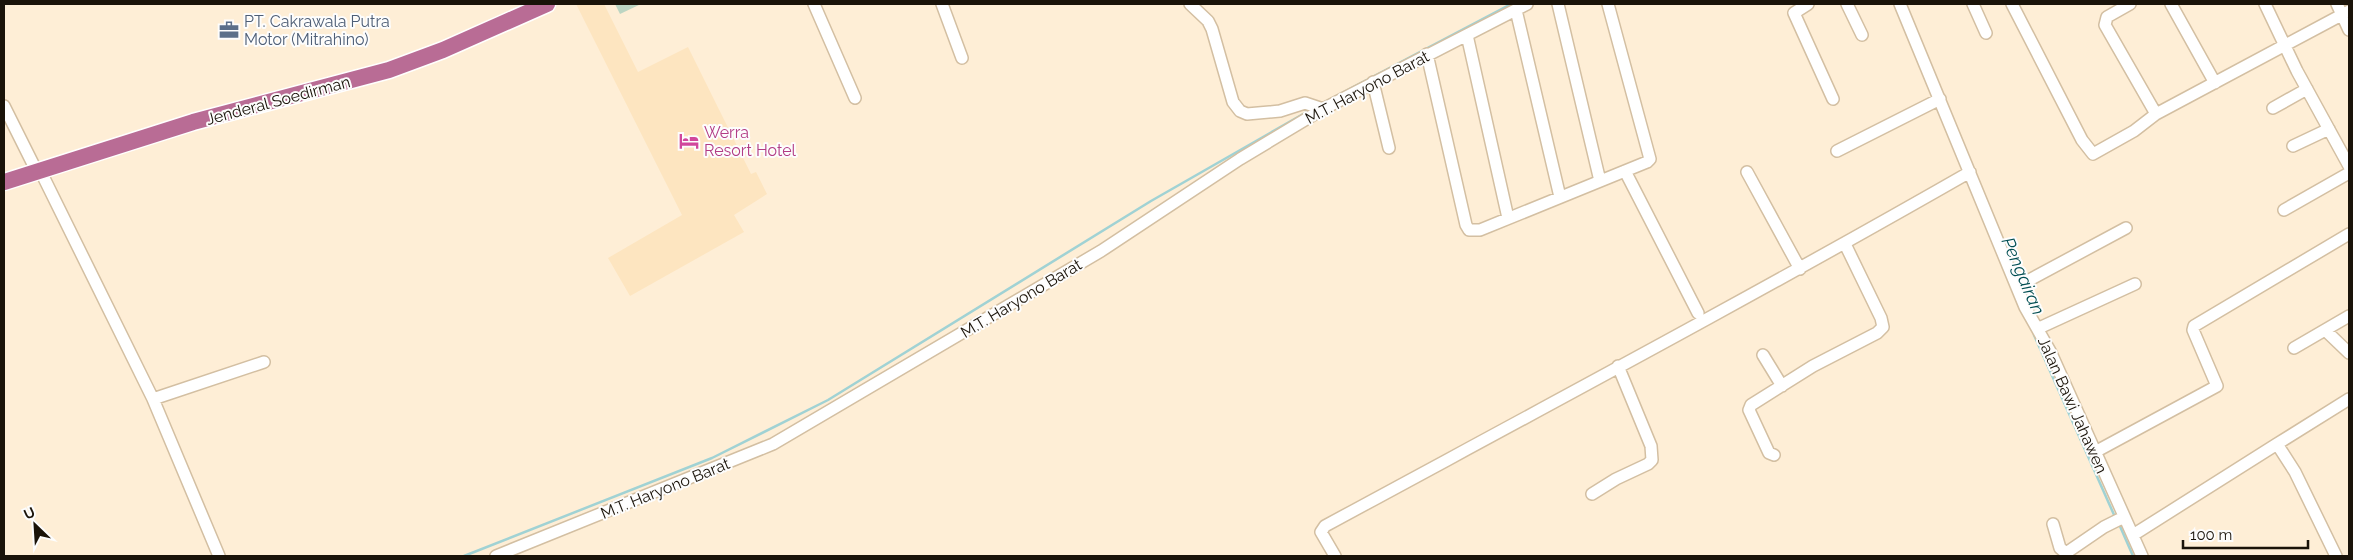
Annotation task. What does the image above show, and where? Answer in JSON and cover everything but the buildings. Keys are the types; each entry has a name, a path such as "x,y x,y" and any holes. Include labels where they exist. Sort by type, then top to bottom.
{"highway":[{"name":"Jenderal Soedirman","path":"4,182 84,146 194,113 387,62 439,43 527,4"},
{"name":"Jenderal Soedirman","path":"4,173 36,167 193,122 389,70 444,50 547,4"}],"street":[{"path":"814,4 855,98"},
{"path":"942,4 962,58"},
{"path":"1190,4 1208,21 1212,29 1233,102 1240,111 1247,114 1280,111 1305,103 1323,109"},
{"name":"M.T. Haryono Barat","path":"496,556 773,444 1101,251 1240,159 1323,109 1427,54 1528,4"},
{"path":"1558,4 1600,181"},
{"path":"1427,54 1466,225 1469,230 1474,231 1647,162 1650,154 1608,4"},
{"path":"1808,4 1794,12 1833,99"},
{"path":"1847,4 1862,35"},
{"name":"Jalan Bawi Jahawen","path":"1900,4 2018,286 2025,307 2039,328 2142,556"},
{"path":"1973,4 1986,33"},
{"path":"2012,4 2090,152 2094,154 2134,131 2156,114 2285,45 2343,10 2349,30"},
{"path":"2130,4 2107,18 2105,25 2156,114"},
{"path":"2171,4 2215,83"},
{"path":"2265,4 2307,89 2349,166"},
{"path":"1516,10 1560,197"},
{"path":"1467,35 1508,218"},
{"path":"1373,82 1389,148"},
{"path":"2273,108 2307,89"},
{"path":"1836,151 1940,99"},
{"path":"4,106 153,399 219,556"},
{"path":"2293,146 2329,129"},
{"path":"1625,171 1698,313"},
{"path":"1747,172 1800,269"},
{"path":"1334,556 1321,532 1325,526 1800,269 1970,172"},
{"path":"2284,210 2349,172"},
{"path":"2018,286 2126,228"},
{"path":"2094,452 2217,386 2193,330 2194,326 2349,234"},
{"path":"1774,454 1769,453 1749,410 1751,405 1813,366 1883,327 1881,318 1845,244"},
{"path":"2039,328 2135,284"},
{"path":"2294,348 2349,316"},
{"path":"2325,330 2349,353"},
{"path":"1763,355 1782,386"},
{"path":"153,399 264,362"},
{"path":"1592,494 1614,480 1648,464 1652,460 1651,446 1618,366"},
{"path":"2133,535 2349,399"},
{"path":"2278,444 2295,472 2336,556"},
{"path":"2053,524 2060,548 2066,552 2104,527 2124,517"}],"shaded area":[{"name":"Werra Resort Hotel","path":"576,4 604,4 638,72 688,47 751,174 756,172 767,194 734,215 744,232 630,296 608,258 682,215"}],"green space":[{"path":"615,4 641,4 620,14"}],"waterway":[{"path":"1321,104 1511,4"},
{"path":"464,556 712,458 828,400 1151,201 1312,109"},
{"name":"Pengairan","path":"2034,335 2115,517"},
{"name":"Pengairan","path":"2119,524 2133,556"}],"place":[{"name":"PT. Cakrawala Putra Motor (Mitrahino)","path":"229,30"},
{"name":"Werra Resort Hotel","path":"689,141"}]}
